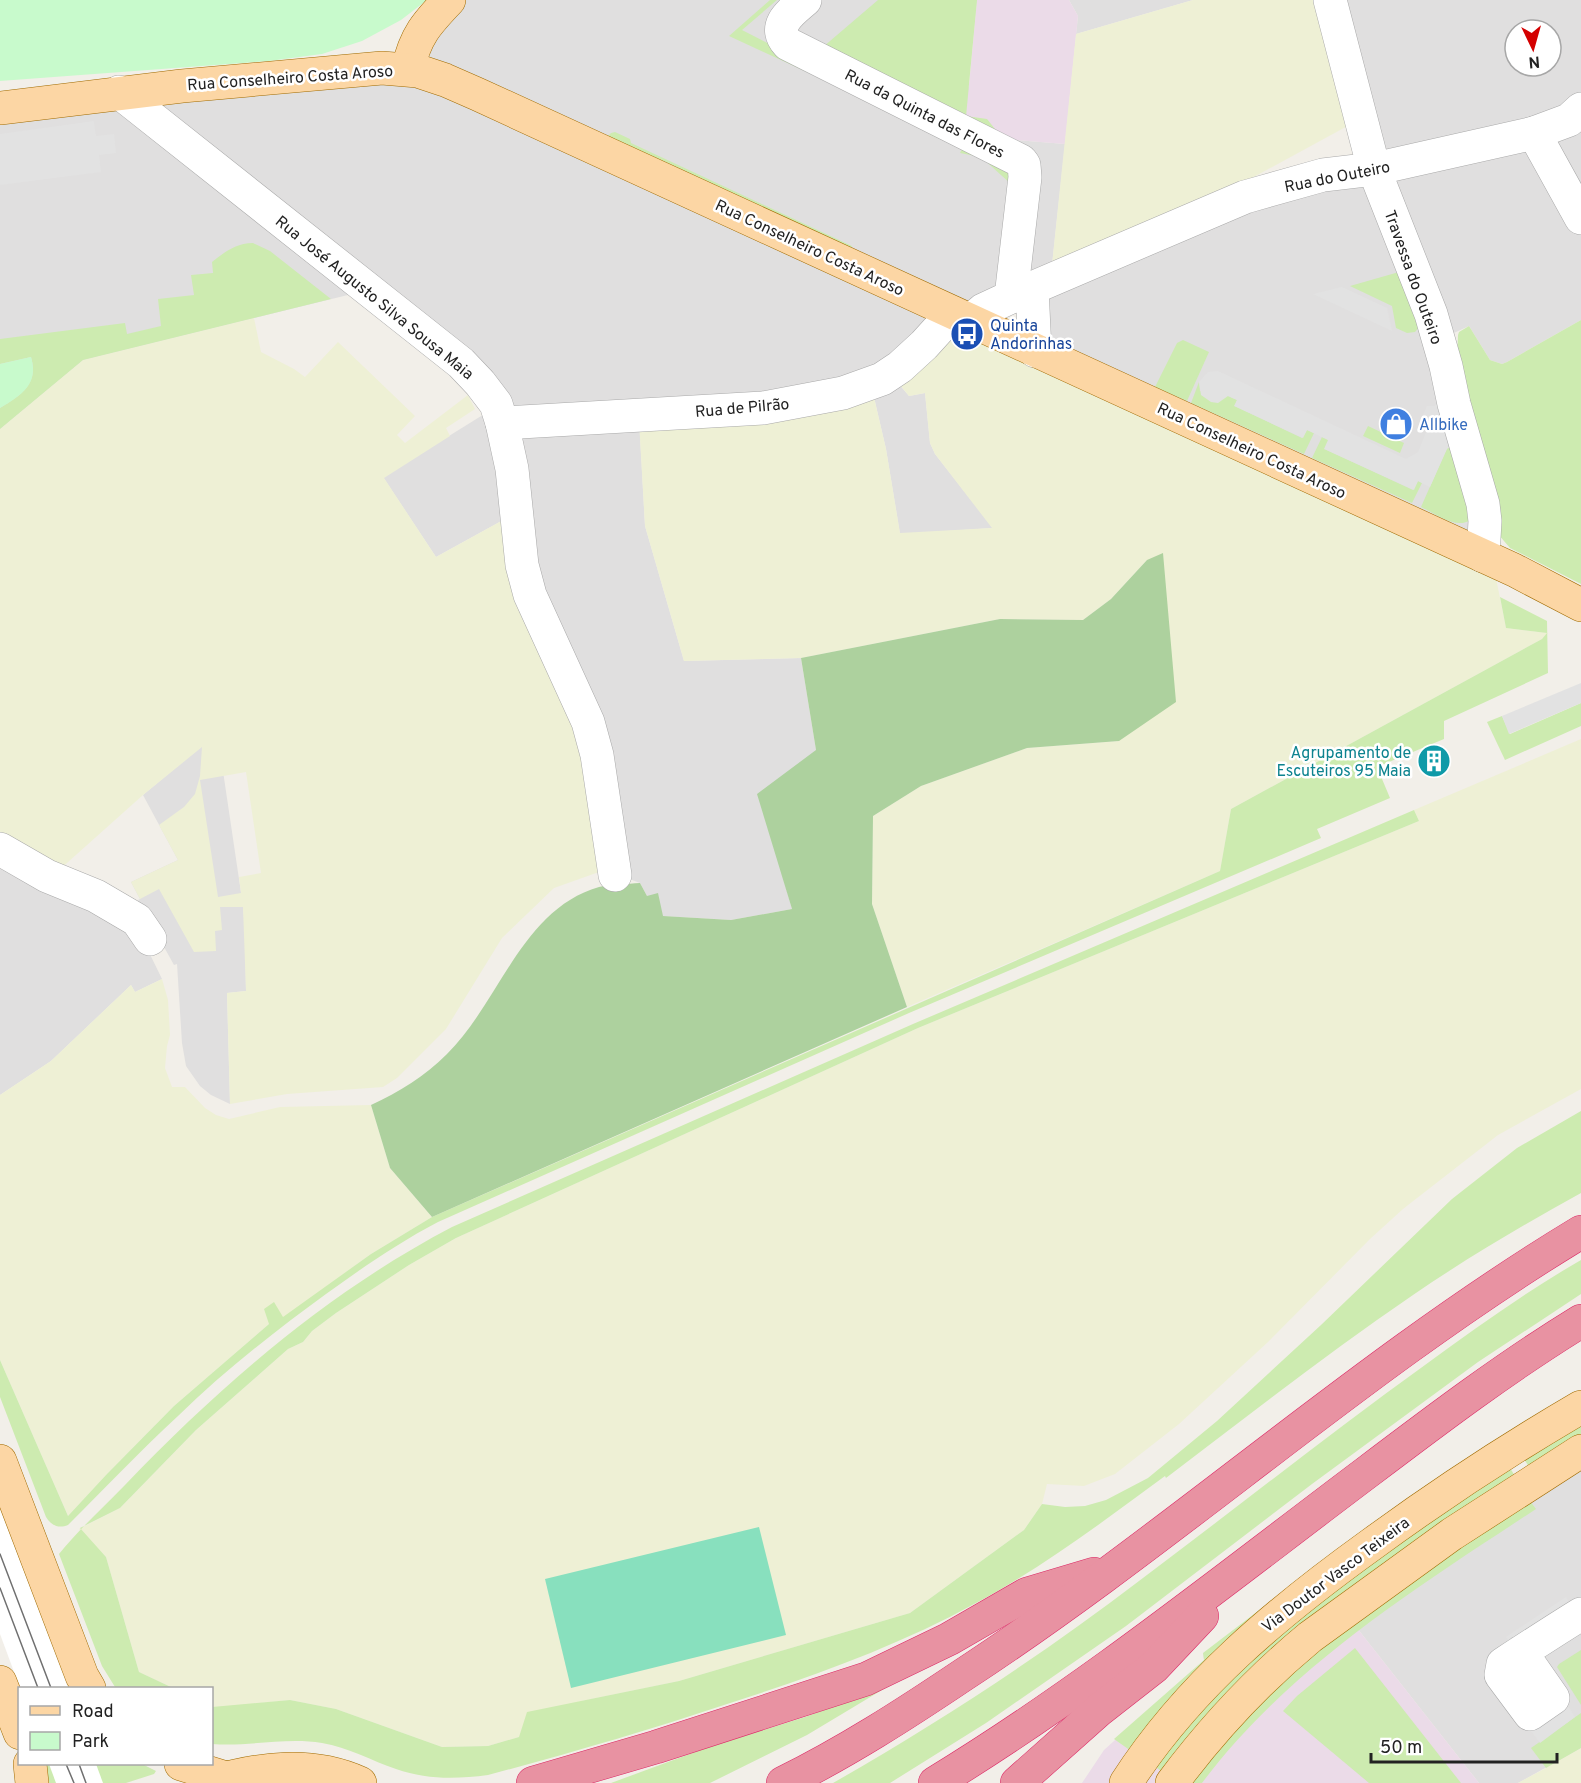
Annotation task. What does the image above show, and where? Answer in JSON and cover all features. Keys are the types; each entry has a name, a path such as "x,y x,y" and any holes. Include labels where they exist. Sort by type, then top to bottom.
{"highway":[{"path":"783,1783 892,1722 1024,1635 1454,1314 1581,1232"},
{"path":"935,1783 1005,1739 1094,1677 1440,1417 1581,1321"},
{"path":"1017,1783 1100,1710 1154,1667 1266,1548"},
{"path":"533,1783 656,1748 866,1678 949,1639 1028,1594 1116,1568"}],"main road":[{"path":"408,69 422,30 449,0"},
{"name":"Rua Conselheiro Costa Aroso","path":"0,108 119,92 355,70 408,69 445,80 1483,556 1581,605"},
{"name":"Via Doutor Vasco Teixeira","path":"1126,1783 1155,1742 1202,1685 1229,1658 1288,1607 1438,1497 1581,1407"},
{"path":"1172,1783 1226,1715 1304,1643 1407,1565 1581,1451"},
{"path":"0,1461 88,1687"},
{"path":"0,1682 18,1728"},
{"path":"30,1765 32,1783"},
{"path":"183,1765 218,1780 288,1768 321,1770 360,1783"}],"street":[{"name":"Rua da Quinta das Flores","path":"805,0 788,15 782,24 783,37 788,44 1021,161 1024,165 1021,293"},
{"name":"Travessa do Outeiro","path":"1330,0 1374,169 1431,314 1446,366 1454,404 1483,504 1485,521 1483,556"},
{"name":"Rua José Augusto Silva Sousa Maia","path":"119,92 461,363 496,404 512,469 522,566 530,595 588,722 597,755 615,875"},
{"name":"Rua do Outeiro","path":"961,317 983,310 1245,197 1323,175 1374,169 1534,133 1569,120 1581,109"},
{"path":"1534,133 1581,218"},
{"path":"1021,293 1035,351"},
{"name":"Rua de Pilrão","path":"502,423 764,408 843,393 882,379 961,317"},
{"path":"0,849 47,876 96,896 137,920 150,939"},
{"path":"1521,1652 1581,1614"}],"shaded area":[{"path":"454,0 977,0 968,86 1003,139 1065,144 1052,265 982,308 447,77 418,49"},
{"path":"977,0 1069,0 1078,16 1065,144 1003,139 966,117"},
{"path":"1069,0 1193,0 1076,34 1078,16"},
{"path":"1332,0 1581,0 1581,104 1375,166"},
{"path":"406,73 949,313 843,391 505,420 128,95"},
{"path":"118,96 352,294 83,360 0,429 0,112"},
{"path":"1581,113 1581,320 1502,364 1490,360 1469,326 1441,339 1378,172"},
{"path":"94,121 96,136 114,134 116,153 99,155 101,172 0,185 0,134"},
{"path":"1372,172 1409,263 1481,553 1039,348 1035,290 1245,201"},
{"path":"1342,287 1387,308 1392,331 1313,294"},
{"path":"1218,371 1406,459 1418,452 1426,432 1425,424 1420,422 1427,406 1435,406 1438,400 1452,445 1447,449 1430,487 1418,481 1414,490 1324,449 1328,440 1307,430 1303,438 1234,406 1237,400 1228,396 1218,403 1211,402 1201,395 1199,382 1208,372"},
{"path":"891,375 909,396 925,393 930,443 935,454 993,528 900,534 886,449 873,393"},
{"path":"494,408 505,519 436,557 383,477"},
{"path":"639,417 645,526 684,661 801,658 816,750 784,881 792,909 731,920 662,916 640,883 619,875 540,610 506,425"},
{"path":"1581,683 1581,703 1509,734 1502,716"},
{"path":"210,739 220,751 245,931 246,991 227,993 230,1104 211,1095 200,1086 186,1066 182,1043 177,964 174,965 138,900 140,899 131,882 178,860 143,795"},
{"path":"0,860 143,940 162,979 135,992 131,985 51,1061 0,1095"},
{"path":"1581,1456 1581,1748 1518,1783 1479,1783 1346,1614"},
{"path":"1566,1597 1570,1604 1511,1644 1506,1637"},
{"path":"1346,1614 1479,1783 1082,1783 1104,1750 1204,1660 1203,1653"},
{"path":"1565,1701 1575,1717 1540,1743 1528,1727"}],"green space":[{"path":"0,0 427,0 401,20 362,41 322,54 269,61 0,81"},
{"path":"770,0 777,0 742,30 1006,164 1011,184 981,157 960,153 964,145 729,36"},
{"path":"878,0 977,0 966,116 987,119 1003,139 823,47"},
{"path":"1193,0 1326,0 1353,123 1239,185 1052,265 1076,34"},
{"path":"615,132 630,139 631,143 852,246 851,248 608,136"},
{"path":"253,243 270,251 331,299 83,360 0,429 0,408 26,388 30,382 33,366 31,357 0,364 0,339 125,323 127,334 161,326 158,299 194,295 191,275 213,273 212,262 217,258 236,246"},
{"path":"1399,272 1419,327 1415,332 1407,333 1396,328 1392,306 1350,286"},
{"path":"254,318 261,352 305,377 338,342 415,416 397,435 405,443 468,395 475,409 446,428 450,436 384,478 436,557 505,519 578,726 599,872 554,888 502,938 446,1029 397,1078 383,1087 287,1094 230,1104 227,993 246,991 243,907 220,907 222,930 215,931 216,951 194,952 159,889 140,899 131,882 178,860 159,825 184,807 195,794 200,776 202,747 143,795 58,871 0,839 0,429 83,360","holes":["246,772 261,873 239,877 241,893 218,897 200,780"]},
{"path":"1581,320 1581,584 1510,548 1498,534 1457,359 1459,332 1469,326 1490,360 1502,364"},
{"path":"948,328 1496,578 1506,628 1548,633 1542,639 1231,809 1220,871 907,1007 872,904 873,816 921,786 1027,748 1119,741 1147,560 1111,599 1083,620 1000,619 801,658 684,661 645,526 639,421 873,393 886,449 900,533 992,528 935,454 930,443 925,393 909,396 896,380"},
{"path":"1183,340 1209,352 1187,401 1155,387 1177,343"},
{"path":"31,357 33,375 31,382 22,393 0,408 0,364"},
{"path":"1199,382 1200,391 1237,400 1235,406 1302,438 1307,430 1314,433 1304,454 1191,403"},
{"path":"1368,426 1404,443 1400,453 1363,436"},
{"path":"1322,437 1329,440 1325,449 1413,490 1418,481 1422,483 1412,503 1312,458"},
{"path":"1452,445 1470,520 1465,523 1446,520 1421,507 1447,448"},
{"path":"1163,553 1176,702 1119,741 1027,748 921,786 873,816 872,904 907,1007 432,1217 390,1168 371,1105 411,1083 447,1054 465,1033 531,936 550,915 572,898 599,887 640,883 647,896 658,893 663,916 731,920 792,909 757,794 816,750 801,658 1000,619 1083,620 1111,599 1147,560"},
{"path":"1500,597 1547,621 1548,673 1444,721 1444,739 1377,767 1390,798 1317,829 1321,838 909,1013 438,1222 394,1247 353,1275 250,1352 164,1429 68,1525 61,1527 55,1525 46,1517 0,1397 0,1360 68,1516 174,1406 269,1324 264,1309 274,1302 283,1317 371,1254 432,1217 1220,871 1231,809 1542,639 1547,633 1506,628"},
{"path":"1581,703 1581,726 1505,760 1487,722 1502,716 1510,734"},
{"path":"1581,739 1581,1089 1498,1135 1403,1209 1268,1342 1179,1424 1115,1474 1084,1486 1047,1484 1042,1504 1024,1530 910,1613 679,1681 582,1701 519,1737 488,1746 442,1747 336,1709 290,1700 213,1708 213,1687 171,1687 139,1672 106,1557 79,1529 120,1508 196,1430 288,1349 303,1342 312,1331 336,1313 409,1265 456,1238 918,1028 1419,821 1414,810"},
{"path":"1414,810 1419,821 918,1028 456,1238 409,1265 336,1313 312,1331 303,1342 288,1349 196,1430 120,1508 84,1526 199,1412 278,1343 362,1281 452,1227 913,1024"},
{"path":"162,979 168,1000 170,1035 165,1068 172,1087 185,1087 205,1108 229,1119 280,1107 371,1105 390,1168 432,1217 371,1254 283,1318 269,1324 174,1406 68,1516 0,1360 0,1095 51,1061 131,985 135,992"},
{"path":"1581,1111 1581,1193 1454,1268 1381,1317 1166,1478 1165,1476 1049,1559 976,1603 915,1634 853,1660 757,1694 636,1733 488,1775 453,1778 408,1773 341,1748 308,1741 213,1744 213,1707 290,1700 336,1709 442,1747 488,1746 519,1737 527,1712 679,1681 910,1613 1024,1530 1042,1504 1065,1507 1085,1506 1106,1500 1148,1478 1217,1421 1452,1199 1517,1148"},
{"path":"1581,1260 1581,1294 1478,1362 1312,1484 1126,1626 986,1723 890,1783 833,1783 951,1712 1028,1661 1139,1581 1425,1365 1521,1297"},
{"path":"1581,1425 1581,1434 1529,1467 1524,1459"},
{"path":"1510,1468 1515,1476 1162,1772 1156,1767 1193,1719 1271,1640 1413,1533"},
{"path":"1530,1501 1536,1509 1401,1600 1314,1666 1236,1741 1202,1783 1190,1783 1256,1708 1285,1679 1327,1643 1412,1580"},
{"path":"759,1527 786,1635 571,1688 545,1579"},
{"path":"81,1529 106,1557 139,1672 171,1687 115,1687 102,1666 59,1554"},
{"path":"1292,1585 1131,1751 1114,1739 1204,1660 1203,1653"},
{"path":"1355,1648 1461,1783 1369,1783 1283,1711 1297,1696"},
{"path":"1581,1650 1581,1705 1557,1667"},
{"path":"887,1687 807,1735 710,1783 611,1783 706,1748 805,1717"},
{"path":"1581,1713 1581,1748 1546,1768 1531,1748"},
{"path":"1581,1748 1581,1783 1518,1783 1546,1768"},
{"path":"45,1765 144,1765 156,1771 154,1774 126,1783 49,1783"}],"pier":[{"path":"0,1509 68,1687 20,1687 0,1634"},
{"path":"49,1765 96,1765 103,1783 56,1783"}],"tram line":[{"path":"0,1554 51,1687"},
{"path":"0,1588 38,1687"},
{"path":"66,1765 74,1783"},
{"path":"79,1765 86,1783"}],"place":[{"name":"Quinta Andorinhas","path":"967,334"},
{"name":"Allbike","path":"1396,424"},
{"name":"Agrupamento de Escuteiros 95 Maia","path":"1434,761"}]}
